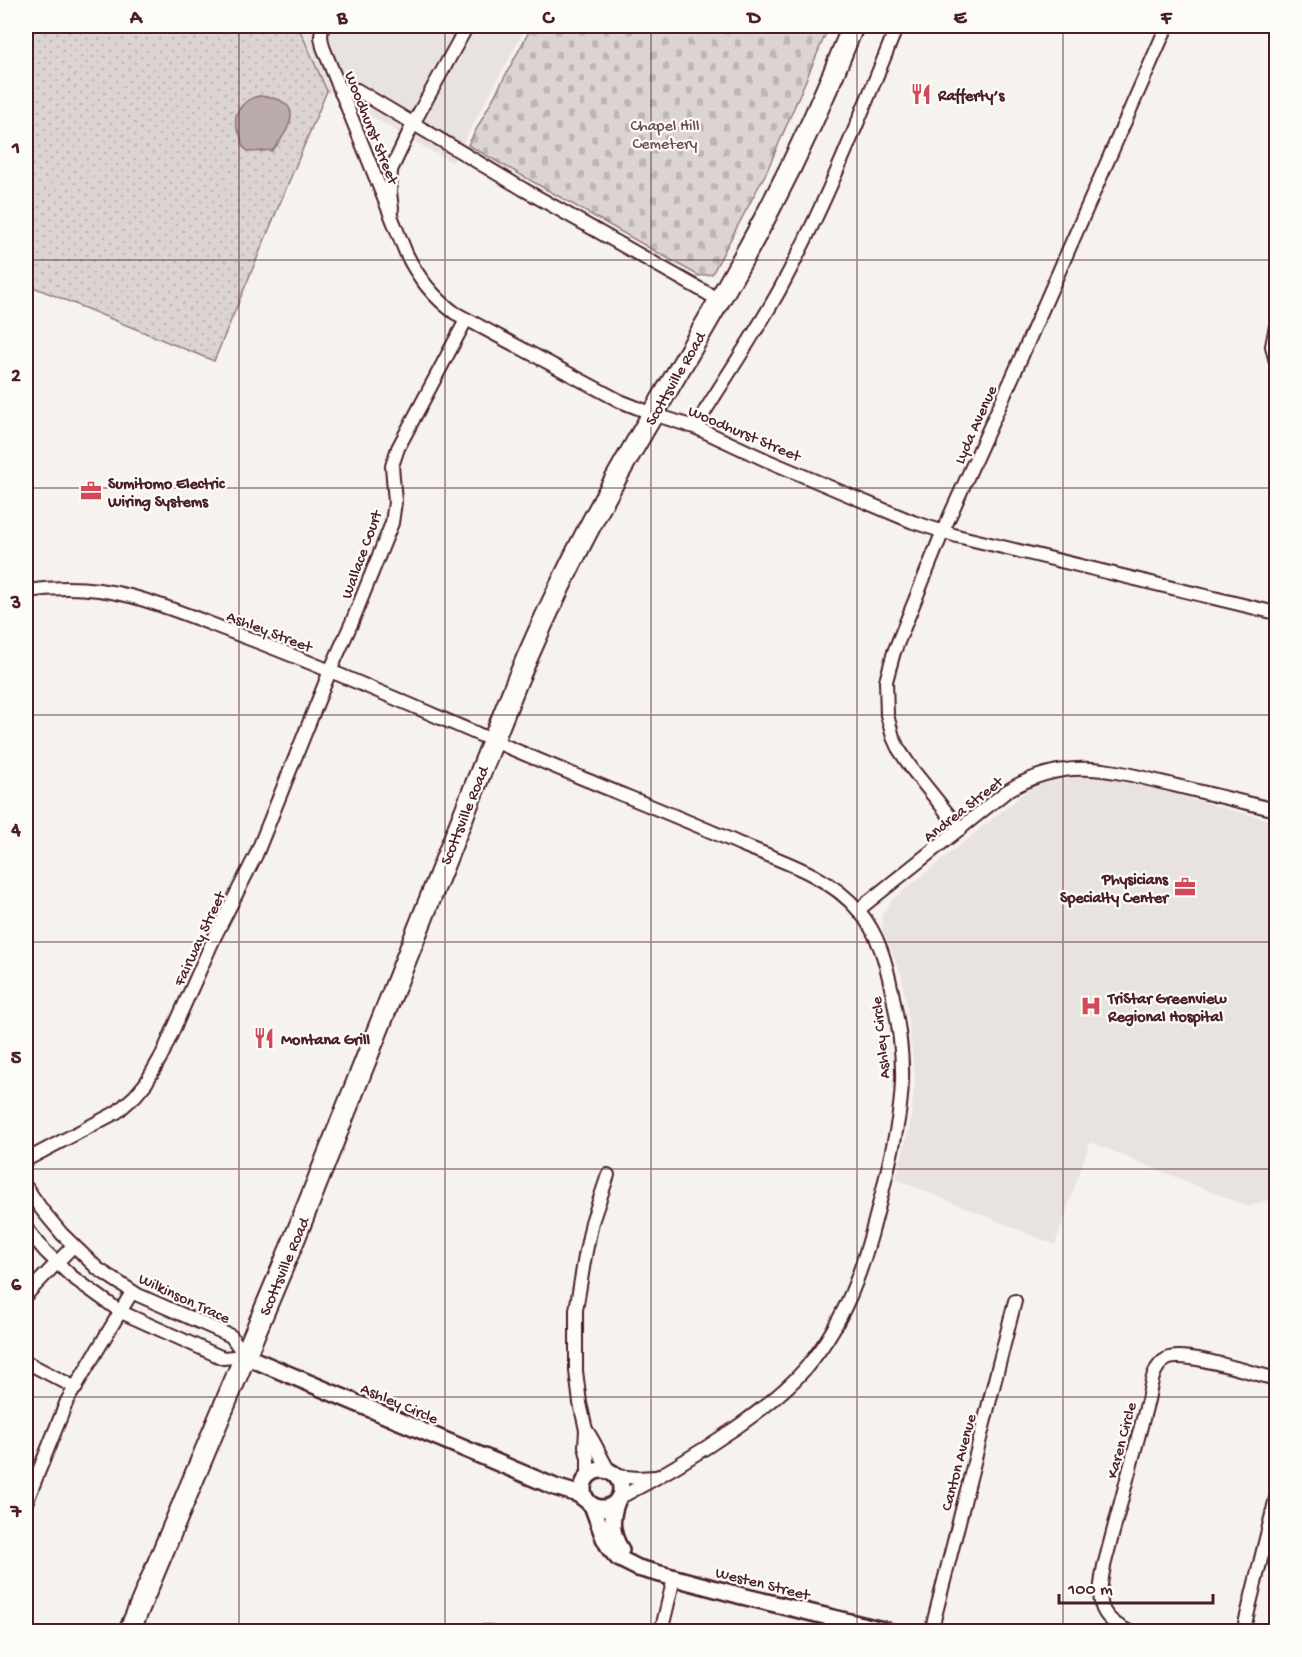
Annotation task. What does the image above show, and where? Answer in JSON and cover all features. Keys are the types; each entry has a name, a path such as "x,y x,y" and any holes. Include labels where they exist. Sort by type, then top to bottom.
{"main road":[{"name":"Scottsville Road","path":"129,1632 334,1143 493,740 558,587 603,501 719,300 786,177 853,26"}],"street":[{"name":"Woodhurst Street","path":"322,26 321,42 412,266 445,306 466,320 620,401 697,428 913,522 1276,613"},
{"path":"394,225 390,192 391,170 413,124 467,26"},
{"path":"697,428 786,276 854,133 897,26"},
{"name":"Lyda Avenue","path":"960,829 901,754 893,737 886,705 886,681 894,652 943,531 1167,26"},
{"path":"341,93 351,89 357,90 523,189 719,300"},
{"name":"Wallace Court","path":"330,671 392,523 395,502 393,462 466,320"},
{"path":"1276,326 1272,346 1276,362"},
{"name":"Ashley Street","path":"26,591 46,588 81,588 107,590 127,595 183,613 330,671 493,740"},
{"name":"Fairway Street","path":"26,1160 117,1112 135,1096 154,1069 178,1021 215,936 256,855 330,671"},
{"name":"Ashley Circle","path":"493,740 807,872 834,888 858,910 872,929 883,954 899,1031 902,1082 899,1116 889,1164 868,1247 852,1295 836,1326 818,1354 786,1389 761,1409 699,1453 618,1500"},
{"name":"Andrea Street","path":"858,910 996,799 1019,784 1044,774 1071,768 1114,771 1276,810"},
{"path":"588,1477 586,1430 576,1371 576,1310 590,1233 608,1175"},
{"name":"Wilkinson Trace","path":"26,1186 51,1222 98,1269 132,1292 231,1336 245,1356"},
{"path":"26,1228 57,1264 121,1312 223,1358 245,1356"},
{"path":"26,1295 73,1246"},
{"path":"26,1503 67,1401 132,1292"},
{"name":"Canton Avenue","path":"931,1632 1015,1301"},
{"name":"Ashley Circle","path":"245,1356 555,1487 578,1494 589,1503"},
{"name":"Karen Circle","path":"1130,1632 1117,1626 1103,1612 1102,1577 1152,1379 1158,1367 1167,1359 1188,1357 1276,1379"},
{"path":"26,1362 75,1388"},
{"path":"586,1430 593,1439 600,1456 621,1486 611,1522 613,1533 628,1563"},
{"path":"613,1474 599,1470 588,1477 583,1491 589,1503 602,1508 618,1500"},
{"name":"Ashley Circle","path":"613,1474 638,1478 656,1477"},
{"name":"Ashley Circle","path":"540,1480 588,1477"},
{"path":"1243,1632 1276,1498"},
{"name":"Westen Street","path":"589,1503 610,1549 618,1558 628,1563 650,1572 891,1632"},
{"path":"661,1632 674,1578"},
{"path":"481,1632 490,1632"}],"shaded area":[{"path":"204,26 527,26 452,163 327,91"},
{"path":"259,96 284,102 291,115 286,132 272,151 246,150 236,126 237,114 242,106 250,99"},
{"name":"TriStar Greenview Regional Hospital","path":"1089,776 1126,781 1276,822 1276,1186 1271,1199 1248,1207 1090,1142 1055,1245 896,1179 910,1125 915,1081 902,977 883,931 882,915 892,900 1028,790 1052,780"}],"green space":[{"path":"26,26 298,26 327,91 214,361 26,284"},
{"name":"Chapel Hill Cemetery","path":"532,26 829,26 767,171 712,274 699,276 468,145"}],"place":[{"name":"Rafferty’s","path":"921,94"},
{"name":"Sumitomo Electric Wiring Systems","path":"91,491"},
{"name":"Physicians Specialty Center","path":"1185,887"},
{"name":"TriStar Greenview Regional Hospital","path":"1091,1006"},
{"name":"Montana Grill","path":"264,1038"}]}
